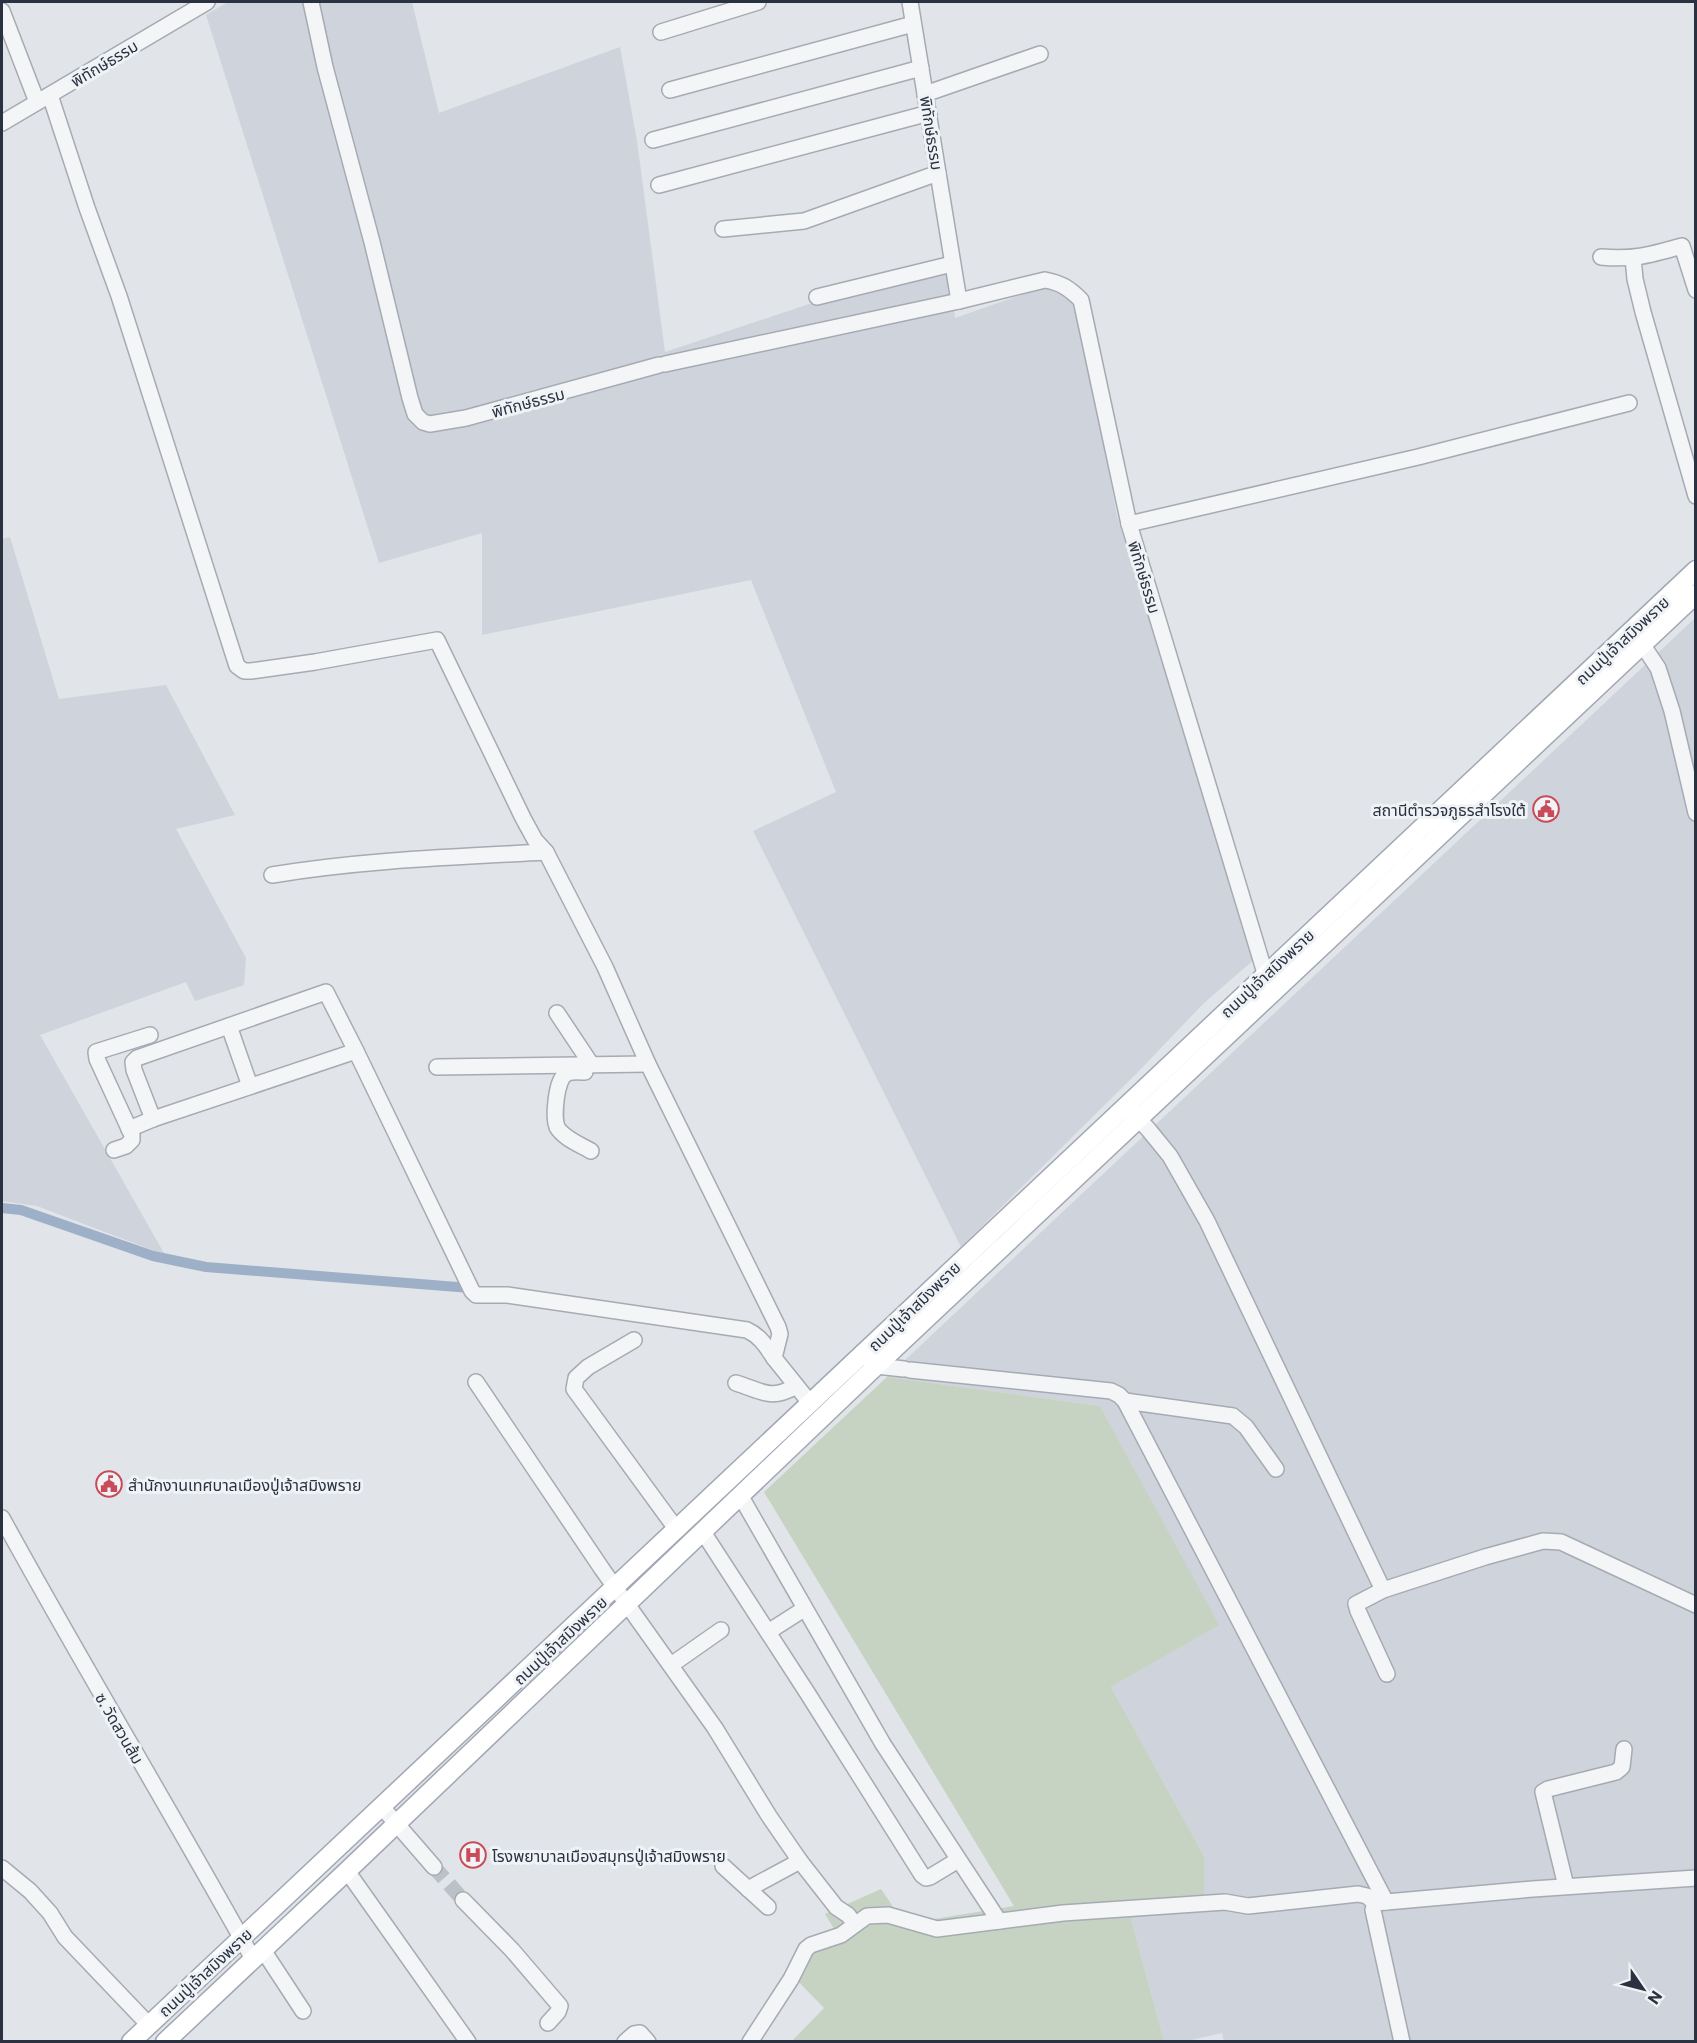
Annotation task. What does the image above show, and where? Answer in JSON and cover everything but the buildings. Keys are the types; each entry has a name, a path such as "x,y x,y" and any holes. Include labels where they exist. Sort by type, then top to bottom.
{"main road":[{"name":"ถนนปู่เจ้าสมิงพราย","path":"1637,638 1695,570"},
{"name":"ถนนปู่เจ้าสมิงพราย","path":"165,2042 703,1532 870,1359 1131,1112 1266,974 1508,758 1637,638 1695,594"},
{"name":"ถนนปู่เจ้าสมิงพราย","path":"1131,1112 1271,993 1508,758"},
{"name":"ถนนปู่เจ้าสมิงพราย","path":"131,2042 810,1404 870,1359"}],"street":[{"name":"พิทักษ์ธรรม","path":"2,123 207,2"},
{"name":"พิทักษ์ธรรม","path":"311,2 325,67 415,414 423,422 430,424 466,418 662,364 959,301 1045,280 1070,289 1081,300 1129,524 1271,993"},
{"path":"661,33 758,2"},
{"name":"พิทักษ์ธรรม","path":"910,2 959,301"},
{"path":"2,11 43,99 87,208 119,296 237,666 244,671 251,671 437,640 535,840 546,852 605,967 648,1064 778,1327 780,1334 774,1358"},
{"path":"670,90 913,24"},
{"path":"926,94 1040,54"},
{"path":"653,140 921,68"},
{"path":"659,185 929,113"},
{"path":"723,229 804,221 938,173"},
{"path":"1600,257 1633,258 1682,246 1695,290"},
{"path":"1633,258 1635,279 1643,312 1695,496"},
{"path":"818,297 952,264"},
{"path":"1129,524 1418,457 1629,403"},
{"path":"1637,638 1658,668 1672,711 1695,813"},
{"path":"272,875 309,869 416,859 546,852"},
{"path":"153,1119 134,1070 133,1062 137,1058 326,992 471,1291 476,1294 507,1295 747,1330 763,1342 810,1404"},
{"path":"557,1012 591,1064"},
{"path":"229,1026 250,1086"},
{"path":"114,1150 126,1146 132,1140 96,1054 100,1049 150,1035"},
{"path":"129,1129 356,1050"},
{"path":"591,1151 558,1128 555,1117 559,1085 566,1074 604,1070 615,1063"},
{"path":"436,1067 648,1064"},
{"path":"1131,1112 1160,1142 1170,1156 1207,1221 1383,1590"},
{"path":"634,1340 588,1367 576,1378 574,1389 676,1530"},
{"path":"870,1359 907,1369 1111,1391 1125,1401 1380,1903"},
{"path":"476,1382 615,1588 715,1728 769,1816 800,1861 836,1906 852,1920"},
{"path":"736,1383 773,1395 780,1395 796,1386"},
{"path":"1125,1401 1233,1416 1246,1427 1275,1469"},
{"path":"740,1495 884,1744 996,1917"},
{"name":"ซ. วัดสวนส้ม","path":"2,1518 69,1641 242,1937 303,2011"},
{"path":"703,1532 922,1875 926,1878 930,1877 958,1860"},
{"path":"1388,1674 1356,1605 1383,1590 1504,1551 1543,1541 1561,1542 1695,1605"},
{"path":"768,1632 804,1609"},
{"path":"671,1665 721,1630"},
{"path":"1566,1886 1542,1792 1616,1772 1622,1767 1624,1749"},
{"path":"382,1807 434,1867"},
{"path":"748,1889 800,1861"},
{"path":"723,1866 768,1907"},
{"path":"2,1868 30,1891 50,1912 65,1937 149,2025"},
{"path":"347,1871 468,2042"},
{"path":"750,2042 791,1979 806,1949 811,1945 841,1935 852,1920 881,1914 937,1929 996,1917 1225,1902 1248,1906 1358,1893 1380,1903 1566,1886 1695,1878"},
{"path":"463,1900 512,1950 560,2006 558,2012 548,2023"},
{"path":"1380,1903 1373,1910 1402,2042"},
{"path":"625,2042 634,2034 640,2033 648,2042"}],"shaded area":[{"path":"228,2 412,2 439,113 620,47 637,141 665,352 947,258 955,318 1044,287 1066,297 1080,312 1117,516 1256,958 1204,1003 1136,1074 961,1247 753,831 836,792 751,580 482,635 482,533 379,563 206,15"},
{"path":"10,537 59,699 166,685 235,815 176,829 246,958 244,985 195,1001 186,982 40,1035 165,1255 37,1206 2,1201 2,539"},
{"path":"1695,618 1695,2041 1224,2042 1222,2033 1187,2041 1164,2041 1131,1919 1204,1900 1204,1856 1111,1687 1218,1625 1100,1406 887,1377"}],"green space":[{"path":"887,1377 1100,1406 1219,1625 1111,1687 1204,1856 1204,1900 1131,1919 1164,2041 792,2041 824,2008 789,1972 810,1952 839,1937 825,1914 881,1889 898,1914 922,1921 1014,1906 764,1492"}],"waterway":[{"path":"2,1208 21,1210 153,1256 206,1267 470,1288"}],"tunnel":[{"path":"434,1867 463,1900"}],"place":[{"name":"สถานีตำรวจภูธรสำโรงใต้","path":"1546,809"},
{"name":"สำนักงานเทศบาลเมืองปู่เจ้าสมิงพราย","path":"109,1484"},
{"name":"โรงพยาบาลเมืองสมุทรปู่เจ้าสมิงพราย","path":"473,1855"}]}
